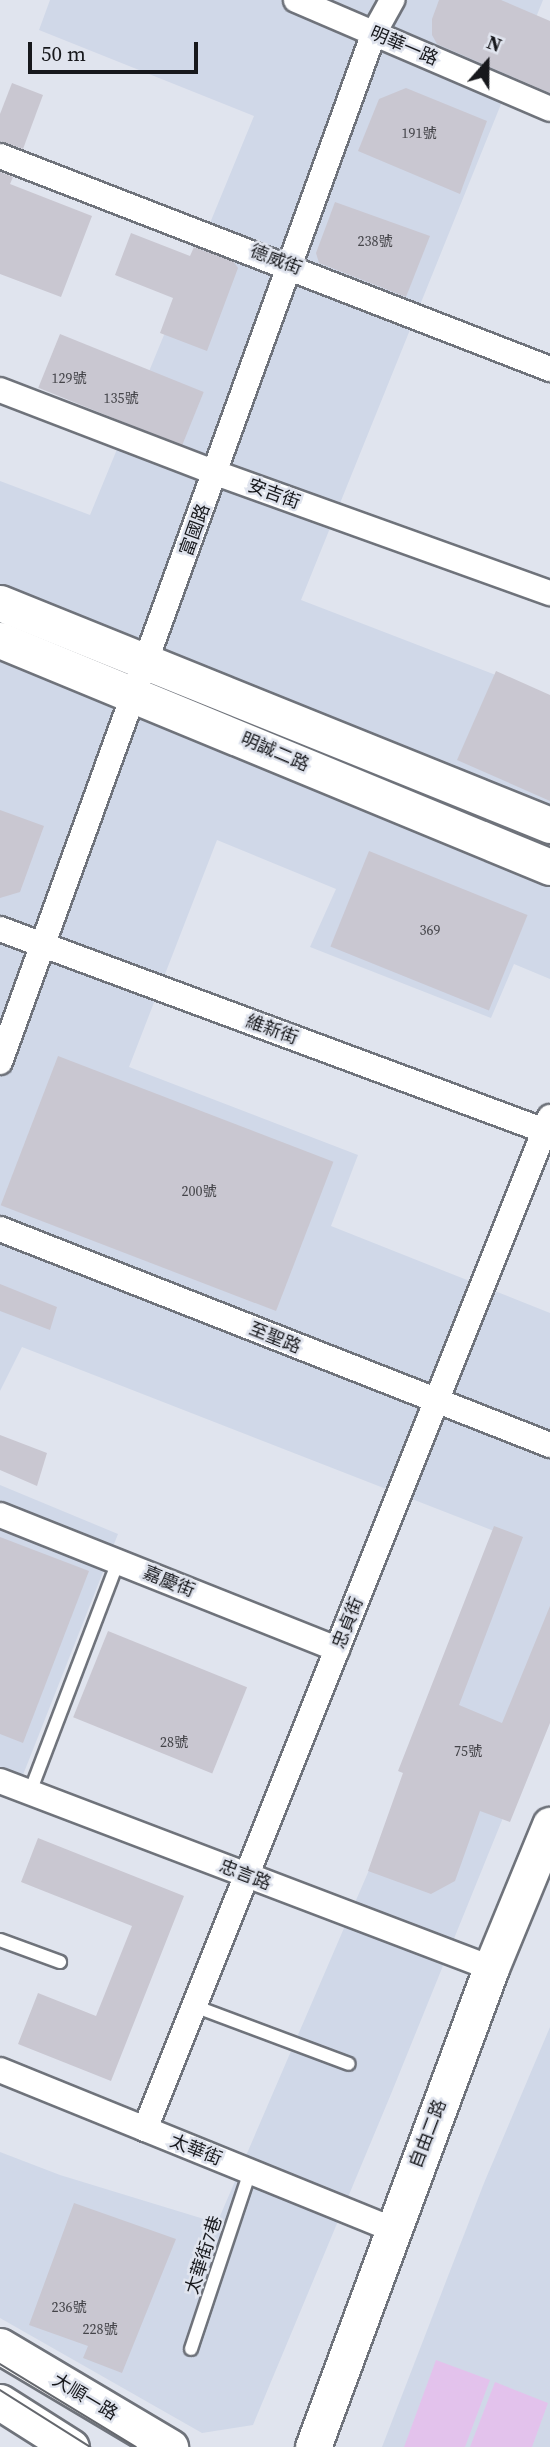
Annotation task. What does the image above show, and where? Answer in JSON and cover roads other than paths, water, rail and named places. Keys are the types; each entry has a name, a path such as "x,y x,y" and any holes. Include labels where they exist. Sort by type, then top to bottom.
{"street":[{"name":"明華一路","path":"296,0 550,109"},
{"name":"富國路","path":"0,1062 292,267 374,33 392,0"},
{"name":"德威街","path":"0,156 550,369"},
{"name":"安吉街","path":"0,390 216,473 550,593"},
{"name":"明誠二路","path":"0,603 141,678 550,867"},
{"name":"明誠二路","path":"0,639 141,678 550,825"},
{"name":"維新街","path":"0,929 547,1124"},
{"name":"忠貞街","path":"145,2129 547,1124"},
{"name":"至聖路","path":"0,1229 550,1445"},
{"name":"嘉慶街","path":"0,1515 337,1650"},
{"name":"忠言路","path":"0,1781 491,1968"},
{"name":"自由二路","path":"313,2447 491,1968 550,1825"},
{"name":"太華街","path":"0,2070 392,2229"},
{"name":"大順一路","path":"0,2346 170,2447"},
{"path":"0,2402 71,2447"}],"lane":[{"path":"30,1792 118,1562"},
{"path":"0,1940 60,1962"},
{"path":"194,2006 349,2064"},
{"name":"太華街7巷","path":"191,2349 250,2172"}],"tram line":[{"path":"0,2364 136,2447"},
{"path":"0,2390 90,2447"}]}
